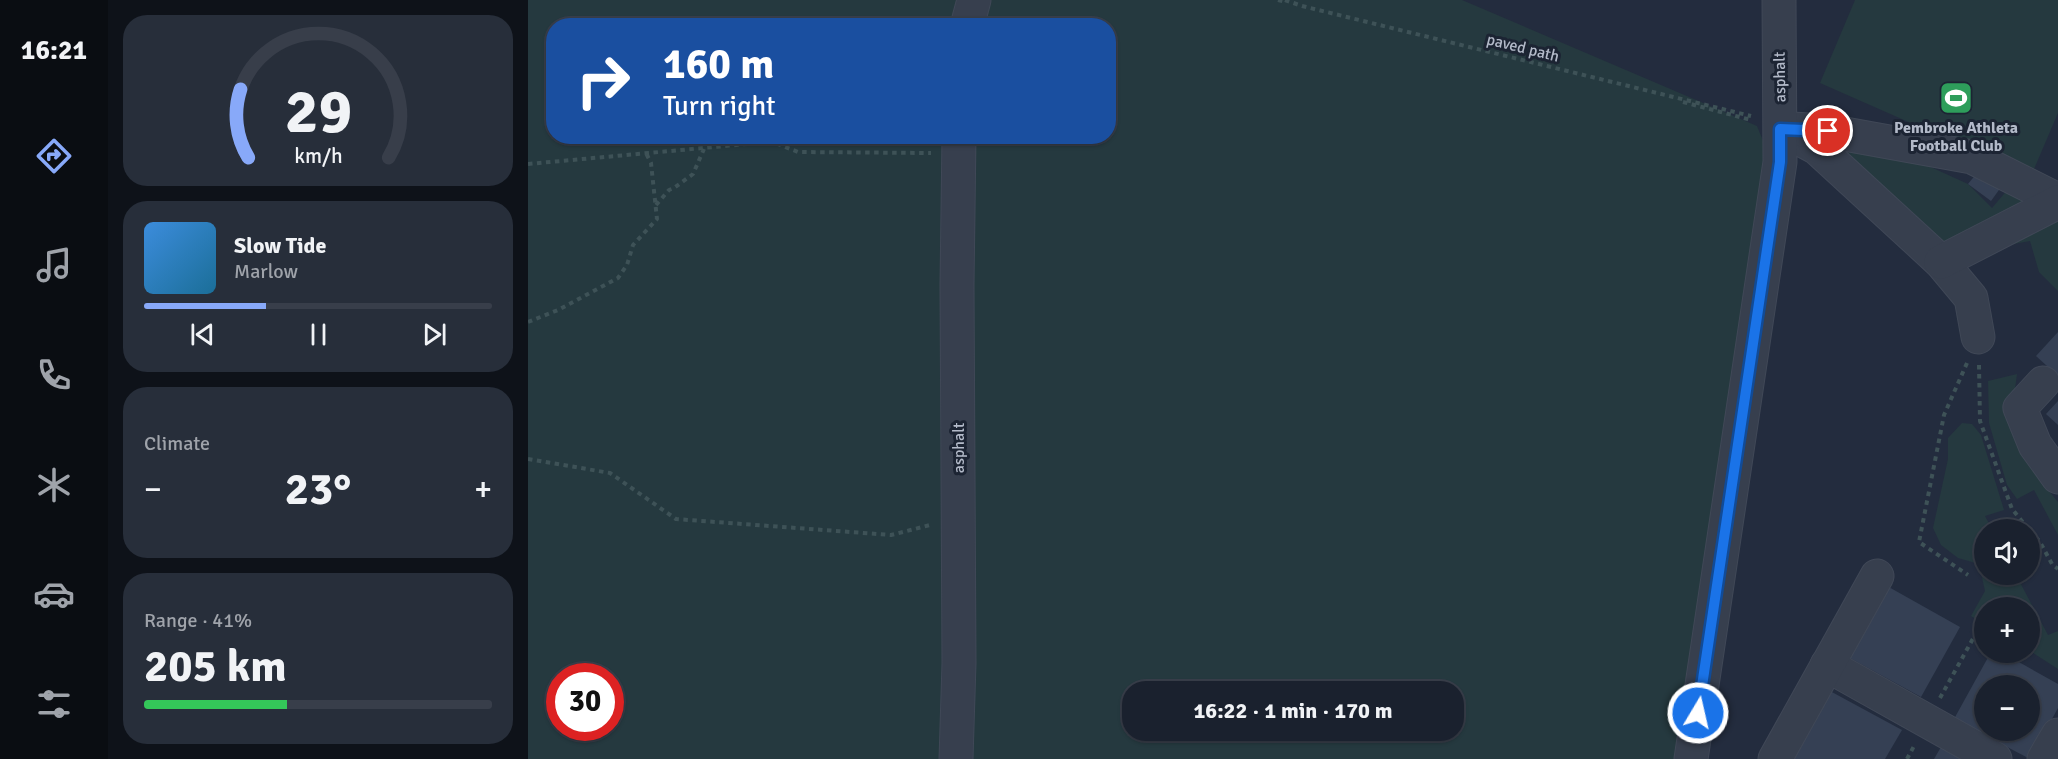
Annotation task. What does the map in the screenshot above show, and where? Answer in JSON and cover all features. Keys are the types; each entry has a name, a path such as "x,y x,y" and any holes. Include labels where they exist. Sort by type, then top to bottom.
{"street":[{"path":"969,18 974,0"},
{"name":"asphalt","path":"1691,759 1780,162 1768,123 1779,0"},
{"path":"1768,123 1828,131 1972,157 2058,201"},
{"path":"1768,123 1817,148 1941,262 1971,298 1978,337"},
{"name":"asphalt","path":"956,759 959,663 957,285 959,145"},
{"path":"1941,262 2058,201"},
{"path":"2043,383 2020,408 2035,445 2058,477"},
{"path":"1775,759 1877,576"},
{"path":"1827,665 1995,759"},
{"path":"2044,759 2058,735"}],"path":[{"path":"1278,0 1302,6"},
{"name":"paved path","path":"1285,0 1313,9 1768,123"},
{"path":"1313,9 1768,123"},
{"path":"528,164 747,144"},
{"path":"778,144 798,152 959,145"},
{"path":"656,205 669,190 693,174 704,148"},
{"path":"528,322 618,279 627,265 633,245 657,219 651,163 646,153"},
{"path":"1978,337 1980,421 2012,508 2020,519"},
{"path":"1968,575 1919,542 1944,415 1978,337"},
{"path":"528,459 610,473 676,519 891,535 959,517"},
{"path":"2040,542 2052,564 2058,569"}],"shaded area":[{"path":"528,0 1462,0 1757,126 1770,158 1683,759 528,759"},
{"name":"Pembroke Athleta Football Club","path":"1855,0 2058,0 2058,113 2031,176 1820,83"},
{"path":"1828,146 1924,164 1968,184 1992,208 2009,188 2024,199 2030,211 1966,244 1939,242"},
{"path":"2058,213 2058,291 2039,272 2030,241 1986,249"},
{"path":"2017,374 2011,418 2044,485 2058,502 2058,535 2034,490 2017,499 2007,485 1989,423 1988,381"},
{"path":"1962,423 1972,424 1981,435 2004,510 1985,516 1987,519 1974,519 1974,563 1958,558 1941,545 1933,528 1948,459 1948,438"},
{"path":"1984,585 2021,585 2028,597 1982,597 1985,591"},
{"path":"2040,620 2048,635 2058,631 2058,669 2040,657"}],"building":[{"path":"1977,173 2004,183 1991,201 1968,184"},
{"path":"2058,332 2058,376 2036,356"},
{"path":"2058,401 2058,425 2046,414"},
{"path":"1887,586 1960,627 1921,697 1848,657"},
{"path":"1985,663 2021,663 2058,684 2058,708 2040,741 2040,675 1978,675"},
{"path":"1974,683 1974,730 1954,719"},
{"path":"1830,691 1902,730 1885,759 1791,759"},
{"path":"1996,741 2040,741 2030,759"},
{"path":"1941,747 1963,759 1934,759"}],"place":[{"name":"Pembroke Athleta Football Club","path":"1956,98"}],"route":[{"path":"1698,713 1780,162 1780,129 1828,131"}]}
